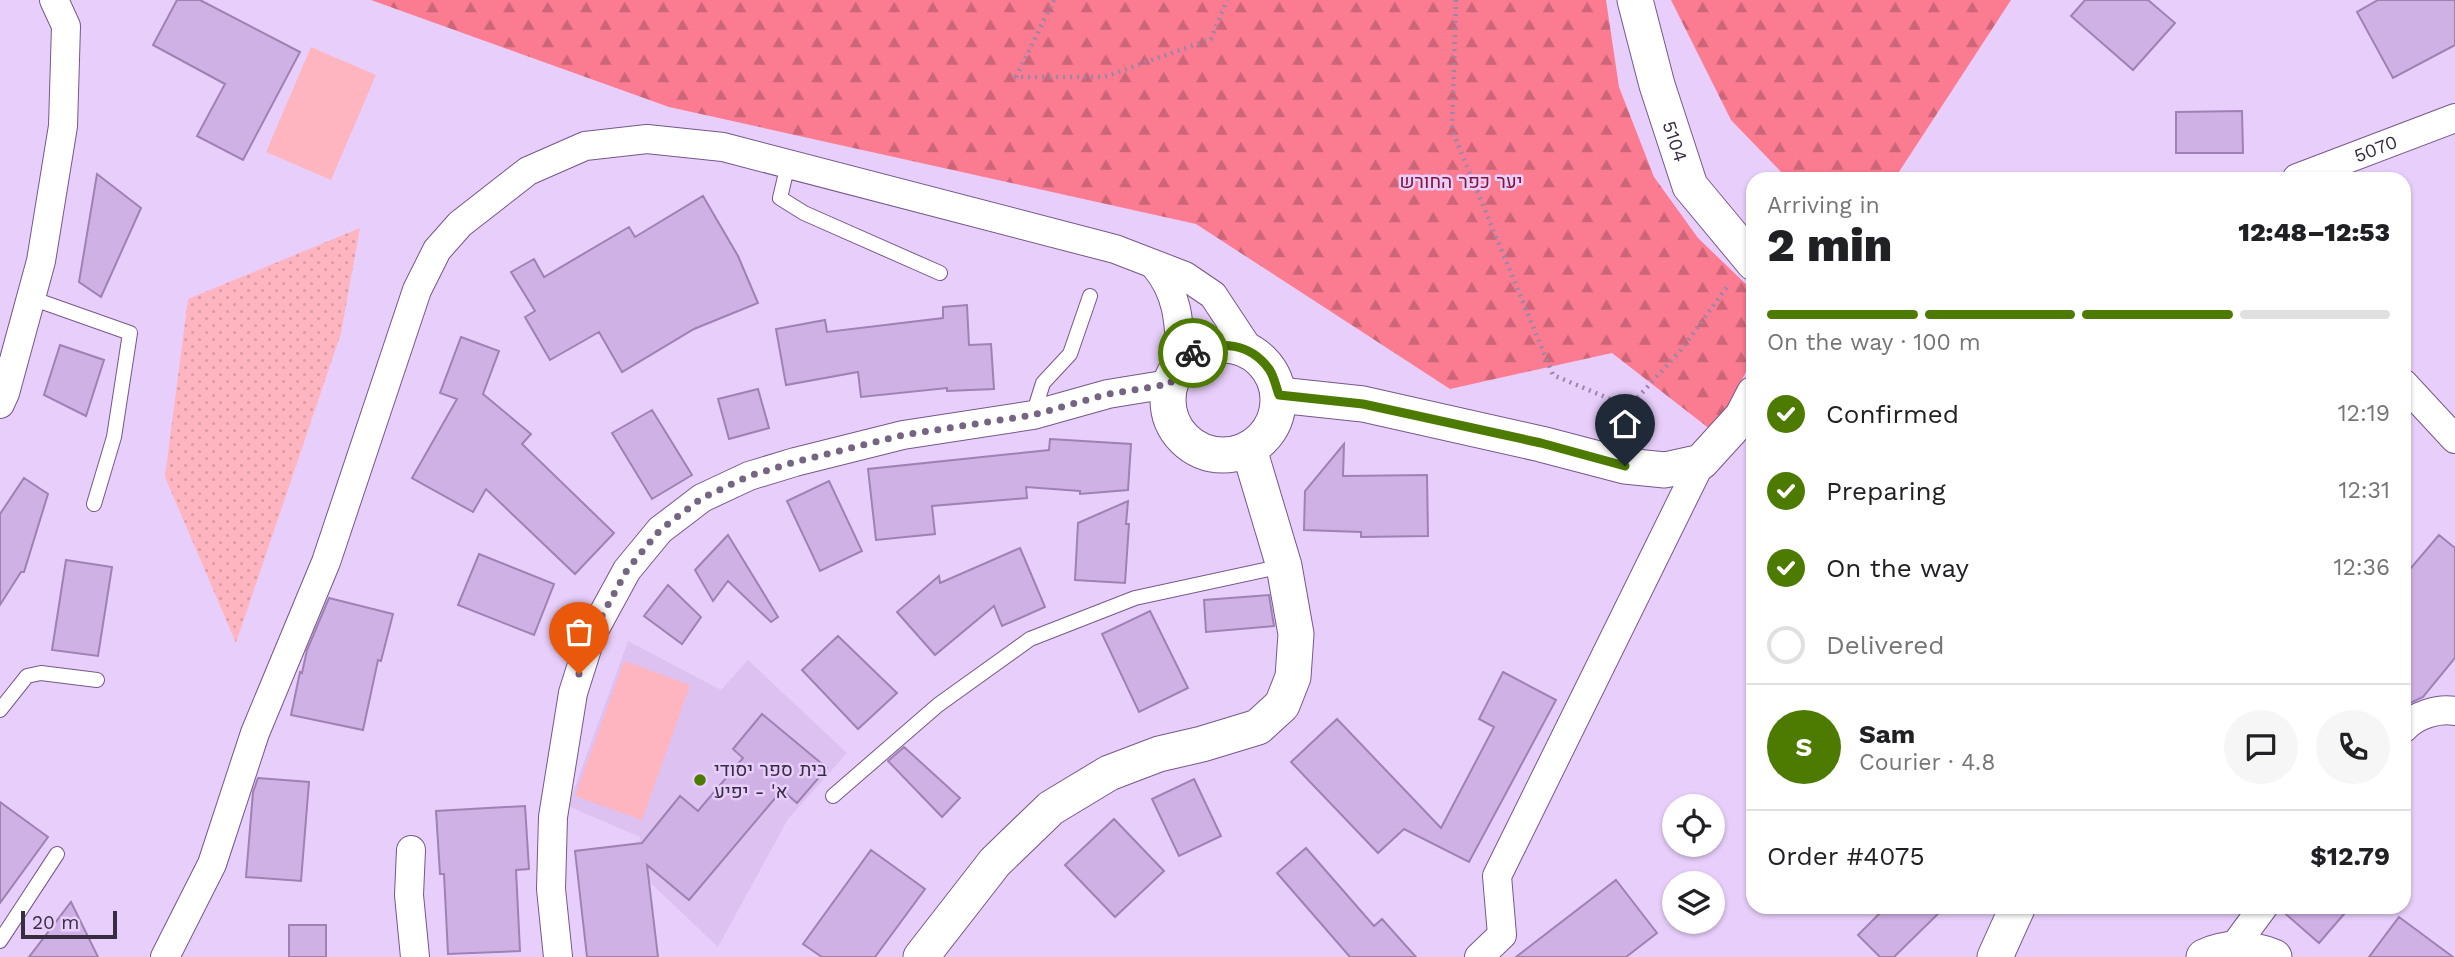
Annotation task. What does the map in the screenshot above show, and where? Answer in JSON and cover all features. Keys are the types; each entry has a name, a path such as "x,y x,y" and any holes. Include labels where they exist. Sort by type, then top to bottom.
{"street":[{"path":"0,404 41,261 63,125 66,26 54,0"},
{"name":"5104","path":"1635,0 1657,85 1690,186 1746,254"},
{"name":"5070","path":"2313,172 2455,118"},
{"path":"165,957 212,864 255,733 326,562 417,290 437,250 460,224 528,171 585,146 647,139 723,147 1115,248 1185,276 1213,295 1250,351 1270,369 1279,395 1278,411 1272,427 1262,440 1249,449 1218,455 1202,451 1188,443 1177,431 1170,416 1168,401 1175,374 1178,312 1168,281 1155,266"},
{"path":"558,957 551,889 553,817 573,693 591,636 627,570 660,530 702,498 749,476 784,465 903,435 1033,415 1175,374 1193,353 1213,345 1236,346 1250,351"},
{"path":"2411,392 2455,439"},
{"path":"1279,395 1363,404 1541,443 1625,466 1665,470 1701,462"},
{"path":"1479,957 1502,935 1497,876 1701,462 1746,409"},
{"path":"921,957 995,862 1051,808 1109,773 1160,754 1258,727 1282,705 1293,677 1296,634 1284,566 1249,449"},
{"path":"2411,721 2444,709 2455,711"},
{"path":"411,850 409,895 415,957"},
{"path":"1995,957 2014,914"},
{"path":"2218,953 2256,914"},
{"path":"2218,953 2262,952 2274,957"}],"lane":[{"path":"788,164 780,198 804,213 940,273"},
{"path":"1033,415 1043,383 1070,354 1090,296"},
{"path":"31,298 130,333 114,437 93,504"},
{"path":"833,796 938,705 1031,639 1135,598 1284,566"},
{"path":"0,710 27,676 41,673 97,680"},
{"path":"0,941 57,854"}],"path":[{"path":"1054,0 1016,77 1104,77 1199,43 1211,38 1227,0"},
{"path":"1456,0 1452,130 1553,375 1629,407 1681,349 1746,266"}],"shaded area":[{"path":"311,47 376,75 331,180 266,152"},
{"path":"360,228 341,333 236,643 165,477 188,299"},
{"name":"בית ספר יסודי א' - יפיע","path":"628,641 721,690 748,660 847,753 788,819 718,947 636,869 640,837 568,806"},
{"path":"624,661 690,685 642,820 575,796"}],"green space":[{"name":"יער כפר החורש","path":"371,0 1606,0 1619,87 1654,177 1698,238 1746,284 1746,372 1715,433 1612,353 1450,389 1196,224 669,107"},
{"path":"1671,0 2011,0 1899,172 1781,172 1731,120"}],"building":[{"path":"177,0 200,0 300,52 243,160 197,136 225,84 153,45"},
{"path":"2085,0 2148,0 2175,23 2133,70 2071,16"},
{"path":"2378,0 2455,0 2455,45 2393,78 2357,12"},
{"path":"2242,111 2243,153 2176,153 2176,112"},
{"path":"97,174 141,208 101,297 79,282"},
{"path":"703,196 738,256 758,303 694,329 622,372 599,332 550,360 525,317 535,311 511,272 534,259 544,277 629,227 635,237"},
{"path":"967,305 969,345 991,344 994,389 947,391 947,388 861,397 858,372 786,385 776,329 825,320 827,332 943,318 943,307"},
{"path":"461,337 499,351 483,394 531,434 522,444 614,533 575,574 486,489 473,512 412,478 457,399 440,393"},
{"path":"60,345 104,360 86,416 44,395"},
{"path":"758,389 769,428 729,439 718,399"},
{"path":"652,410 692,475 652,499 612,433"},
{"path":"1050,439 1131,444 1128,490 1080,494 1080,491 1026,487 1027,498 932,506 935,534 876,540 868,469 1049,450"},
{"path":"1344,444 1343,476 1427,475 1428,536 1361,537 1361,532 1304,530 1305,491"},
{"path":"24,478 48,494 24,572 21,572 0,605 0,514"},
{"path":"829,481 862,551 820,571 787,501"},
{"path":"1128,501 1125,583 1075,580 1078,523"},
{"path":"728,535 778,617 771,622 728,581 713,601 695,570"},
{"path":"2439,535 2455,548 2455,658 2423,697 2411,703 2411,568"},
{"path":"1020,548 1045,607 1002,626 994,606 935,655 897,612 939,576 940,583"},
{"path":"479,554 554,584 534,635 458,605"},
{"path":"66,560 112,567 98,656 52,650"},
{"path":"668,585 701,617 682,644 644,616"},
{"path":"1269,595 1274,626 1206,632 1204,600"},
{"path":"329,598 393,614 381,661 378,660 363,730 291,715 307,650"},
{"path":"1150,611 1188,688 1139,712 1102,634"},
{"path":"838,636 897,693 858,729 802,670"},
{"path":"1503,672 1556,700 1469,862 1404,829 1378,853 1291,762 1337,719 1441,828 1494,727 1479,719"},
{"path":"762,714 827,768 797,803 782,790 689,900 647,865 658,957 587,957 575,851 642,843 680,796 698,811 743,758 733,749"},
{"path":"904,747 960,798 942,817 888,761"},
{"path":"258,778 309,782 301,881 246,877 253,792"},
{"path":"1194,779 1221,836 1179,856 1152,799"},
{"path":"0,802 48,837 0,903"},
{"path":"525,806 529,869 516,870 520,951 448,954 444,874 440,874 436,811"},
{"path":"1114,819 1164,871 1115,917 1065,865"},
{"path":"1306,848 1374,926 1382,919 1416,957 1350,957 1277,873"},
{"path":"871,850 925,889 875,957 822,957 803,944"},
{"path":"1616,880 1657,933 1626,957 1516,957"},
{"path":"71,902 98,957 29,957"},
{"path":"1879,914 1938,914 1894,957 1880,957 1858,935"},
{"path":"2286,914 2344,914 2319,943"},
{"path":"2399,917 2453,957 2369,957"},
{"path":"289,925 326,925 326,957 289,957"}],"way so far":[{"path":"579,674 591,636 627,570 660,530 702,498 749,476 903,435 1033,415 1108,394 1170,384 1181,363 1193,353"}],"place":[{"name":"בית ספר יסודי א' - יפיע","path":"700,780"}],"route":[{"path":"1193,353 1221,344 1250,351 1270,369 1279,395 1363,404 1541,443 1625,466"}]}
